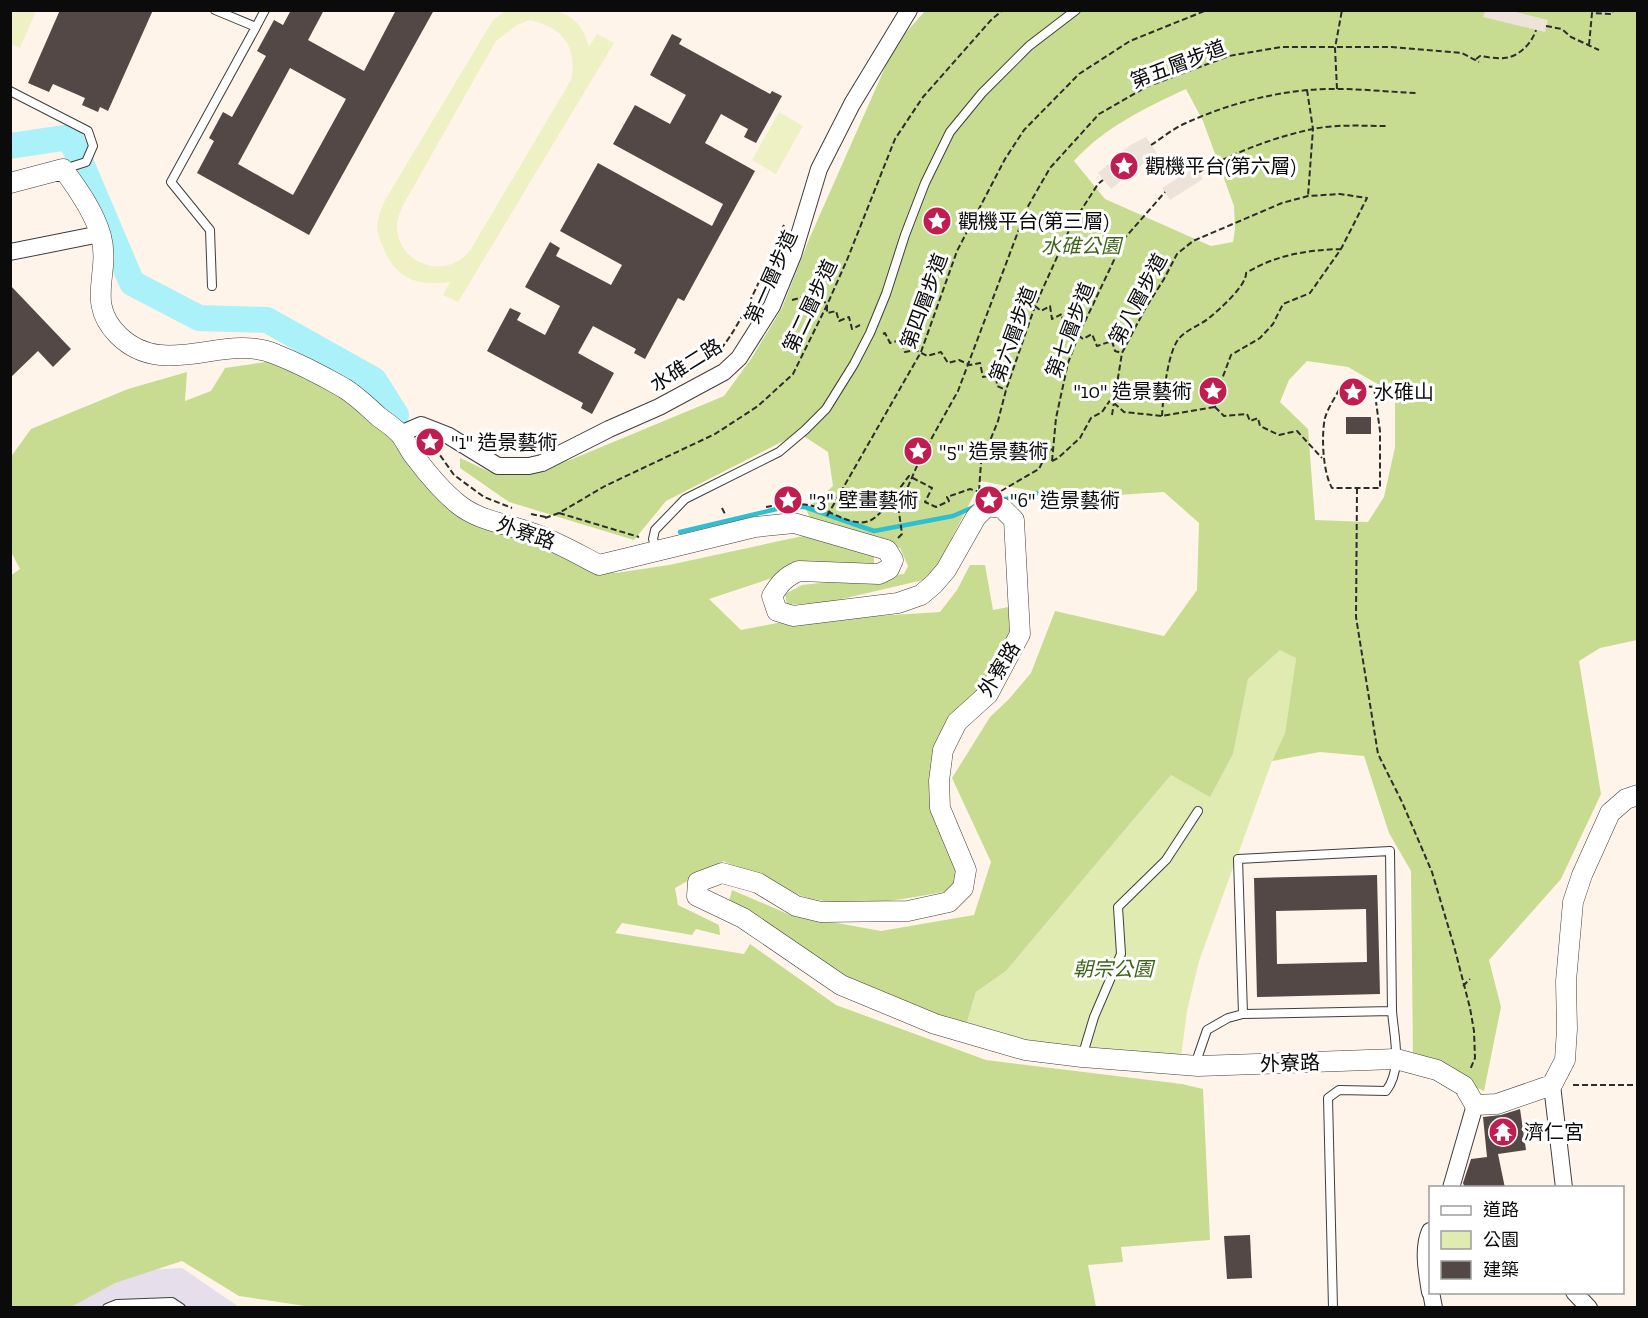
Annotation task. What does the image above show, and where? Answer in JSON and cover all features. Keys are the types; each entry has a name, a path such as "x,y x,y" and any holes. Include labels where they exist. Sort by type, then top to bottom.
{"street":[{"name":"水碓二路","path":"400,434 421,425 449,436 498,466 529,466 542,463 609,429 660,407 724,372 739,358 772,306 793,255 819,169 852,104 909,10"},
{"name":"外寮路","path":"63,169 81,194 100,234 105,256 99,294 103,312 118,335 136,348 161,356 189,356 211,350 242,348 273,352 345,389 400,434 414,456 457,504 486,520 528,531 564,546 599,565 655,545 755,527 794,523 887,550 893,560 889,569 879,574 799,571 788,575 781,581 772,596 777,611 793,616 898,603 921,595 934,585 946,570 976,517 984,497 1002,508 1014,520 1020,633 988,694 957,722 943,750 939,781 940,808 966,870 963,888 950,902 908,911 821,912 796,906 758,883 722,873 698,882 697,896 744,918 841,985 935,1024 1025,1050 1198,1066 1396,1059 1437,1070 1464,1086 1475,1105"},
{"path":"10,183 63,169"},
{"path":"10,252 100,234"},
{"path":"1564,1186 1552,1085 1565,1060 1566,981 1573,902 1582,875 1610,813 1626,799 1638,795"},
{"path":"1452,1186 1475,1105 1497,1104 1552,1085"},
{"path":"1429,1235 1426,1240 1429,1280"},
{"path":"1575,1294 1589,1308"}],"lane":[{"path":"215,10 256,27"},
{"path":"212,286 210,230 171,182 265,10"},
{"path":"655,545 655,530 685,499 779,452 826,409 870,333 925,183 950,132 982,93 1021,54 1076,10"},
{"path":"10,91 88,131 93,146 86,162 63,169"},
{"path":"1082,1057 1094,1017 1121,954 1118,907 1166,860 1198,811"},
{"path":"1243,1014 1238,859 1390,852 1392,1011 1396,1059 1393,1081 1386,1091 1339,1090 1329,1098 1333,1308"},
{"path":"1198,1066 1198,1056 1207,1029 1228,1018 1243,1014 1392,1011"},
{"path":"107,1308 117,1304 172,1302 181,1308"}],"path":[{"name":"第二層步道","path":"529,513 546,517 559,513 605,486 715,434 758,406 793,374 827,305 895,139 923,97 1003,10"},
{"name":"第四層步道","path":"827,516 921,352 957,251 1005,159 1023,130 1079,74 1130,41 1207,10"},
{"path":"1336,88 1335,48 1341,10"},
{"path":"1589,45 1592,13 1612,14 1612,10"},
{"path":"1546,26 1562,29 1571,37 1599,50"},
{"path":"1475,60 1480,56 1506,58 1528,45 1534,39 1536,30"},
{"name":"第五層步道","path":"902,534 899,512 912,477 958,391 1027,208 1050,168 1099,114 1146,87 1229,56 1281,47 1392,47 1462,53 1479,62"},
{"path":"1151,145 1184,124 1219,109 1263,98 1307,90 1336,88 1416,93"},
{"path":"1307,90 1313,129 1308,196"},
{"path":"1198,172 1220,160 1313,129 1388,126"},
{"name":"第六層步道","path":"984,497 981,463 998,422 1006,390 1035,306 1071,226 1098,184 1103,180"},
{"name":"第七層步道","path":"1114,399 1111,399 1102,412 1091,418 1080,438 1059,458 1052,461 1056,418 1065,374 1079,334 1124,239 1165,192"},
{"name":"第八層步道","path":"1112,415 1122,353 1177,254 1194,241 1282,203 1308,196 1340,194 1367,198 1341,249"},
{"path":"708,361 717,355 742,314 784,225"},
{"path":"1323,459 1297,431 1279,435 1260,426 1258,418 1250,421 1246,414 1240,413 1224,416 1215,407 1216,394 1231,355 1260,338 1273,324 1283,304 1310,293 1341,249"},
{"path":"1162,416 1163,398 1176,343 1188,330 1208,319 1243,285 1246,273 1270,260 1290,253 1341,249"},
{"path":"792,300 802,297 805,305 815,301 824,301 827,305 827,313 836,311 839,321 849,317 852,328 863,323 865,331 876,338 885,333 890,343 900,340 905,352 915,350 927,356 941,352 948,363 958,360 967,364 980,363 984,377 996,374 997,386 1006,390"},
{"path":"1035,306 1041,311 1050,306 1052,319 1062,314 1063,326 1073,322 1073,331 1083,339 1092,334 1097,346 1112,341 1114,351 1122,353"},
{"path":"1342,384 1374,387 1380,431 1380,488 1332,488 1323,459 1325,418 1342,384"},
{"path":"1114,403 1124,412 1162,416 1215,407"},
{"path":"536,447 547,442"},
{"path":"434,447 454,475 484,496 512,508"},
{"path":"1000,491 1039,469 1048,450 1053,449"},
{"path":"829,512 859,522 871,521 881,512 909,476 932,488 925,502 936,507 949,501 947,496 970,489 984,497"},
{"path":"1358,488 1356,617 1378,754 1402,802 1432,872 1454,946 1474,1031 1475,1058 1464,1086"},
{"path":"559,513 589,520 655,545"},
{"path":"1463,986 1470,979"},
{"path":"1552,1085 1638,1085"}],"shaded area":[{"path":"1508,10 1548,20 1545,32 1483,17 1485,11"},
{"name":"觀機平台(第六層)","path":"1146,137 1157,153 1111,189 1098,173 1129,146"},
{"path":"1195,167 1203,179 1170,200 1162,188"},
{"path":"182,1268 239,1307 43,1308 91,1273"}],"green space":[{"path":"11,10 36,11 20,48 11,44"},
{"path":"507,10 557,12 576,22 584,32 589,47 597,34 614,43 458,302 443,295 450,282 427,283 401,273 388,258 379,237 377,223 384,202 493,20","holes":["530,20 559,33 570,48 573,68 571,80 471,249 462,258 450,264 439,266 418,262 403,247 398,237 397,223 402,207 496,41 517,25"]},
{"name":"水碓公園","path":"925,11 1637,11 1637,640 1600,648 1579,661 1601,794 1561,879 1489,960 1501,1007 1484,1091 1413,1059 1411,871 1389,833 1364,756 1320,752 1272,761 1285,733 1296,658 1280,650 1248,679 1233,754 1210,797 1171,775 1006,971 976,992 966,1025 844,980 729,901 732,890 788,914 881,931 974,915 991,862 952,778 990,717 1031,673 1055,611 1164,636 1197,590 1199,523 1164,492 1086,497 1038,492 981,481 938,565 923,580 829,602 787,605 785,594 802,585 904,574 908,566 900,548 811,520 806,509 833,486 828,452 799,433 666,501 634,540 509,502 460,468 460,458 490,472 520,470 570,460 724,396 751,359 782,308 810,237 895,45","holes":["1186,89 1203,121 1234,206 1233,242 1211,246 1105,199 1074,161 1112,128","1307,361 1348,367 1395,394 1395,447 1384,497 1368,522 1315,520 1308,429 1280,402 1289,380"]},
{"path":"779,112 803,126 776,174 752,160"},
{"path":"286,359 370,399 445,492 516,536 616,573 669,565 803,536 874,555 874,567 775,577 709,599 741,630 782,622 940,612 957,590 970,565 985,565 993,610 1019,605 999,670 946,732 936,790 967,858 959,889 879,902 818,900 799,895 723,861 675,888 678,905 719,925 720,935 696,929 692,935 622,923 615,933 744,954 750,944 836,1005 986,1060 1182,1084 1203,1089 1210,1240 1121,1247 1123,1262 1088,1265 1096,1307 318,1308 239,1296 182,1261 115,1283 71,1307 11,1308 10,576 20,569 11,552 10,458 31,429 128,389 187,372 185,401 211,391 225,368"},
{"name":"朝宗公園","path":"1280,650 1296,657 1285,733 1272,761 1199,961 1187,1011 1181,1057 1038,1042 966,1025 976,992 1006,971 1171,775 1210,796 1233,754 1248,679"}],"building":[{"path":"60,10 153,10 108,111 100,107 98,112 82,105 85,98 53,84 49,92 28,83"},
{"path":"291,10 324,10 308,40 364,71 396,10 434,10 309,235 197,173 214,141 209,138 223,112 232,117 266,56 257,51 274,20 283,25","holes":["290,68 346,99 293,195 238,164"]},
{"path":"672,34 682,39 679,44 770,94 772,91 782,96 756,143 744,137 748,129 721,114 705,143 755,171 684,301 678,298 645,359 634,353 636,349 593,326 578,353 614,373 592,414 581,408 583,403 487,351 510,308 521,313 517,320 545,335 560,306 525,287 550,242 560,248 556,256 611,285 622,265 560,231 598,163 712,226 723,204 613,144 635,105 670,124 686,95 650,75"},
{"path":"10,285 71,349 53,367 38,351 10,378"},
{"path":"1346,417 1371,417 1371,434 1346,434"},
{"path":"1377,875 1380,994 1257,997 1254,878","holes":["1366,909 1367,962 1277,964 1276,911"]},
{"path":"1520,1109 1526,1150 1498,1154 1505,1186 1464,1186 1463,1183 1471,1159 1487,1157 1483,1117 1501,1115"},
{"path":"1250,1235 1252,1278 1227,1279 1224,1236"}],"waterway":[{"path":"10,146 70,137 132,283 199,318 267,320 374,380 396,415"},
{"path":"1000,500 1038,493"},
{"path":"680,532 785,507 805,507 874,531 953,516 976,506"}],"place":[{"name":"觀機平台(第六層)","path":"1124,166"},
{"name":"觀機平台(第三層)","path":"937,221"},
{"name":"\"10\" 造景藝術","path":"1213,391"},
{"name":"水碓山","path":"1353,392"},
{"name":"\"1\" 造景藝術","path":"430,442"},
{"name":"\"5\" 造景藝術","path":"918,451"},
{"name":"\"3\" 壁畫藝術","path":"788,500"},
{"name":"\"6\" 造景藝術","path":"989,500"},
{"name":"濟仁宮","path":"1503,1132"}]}
